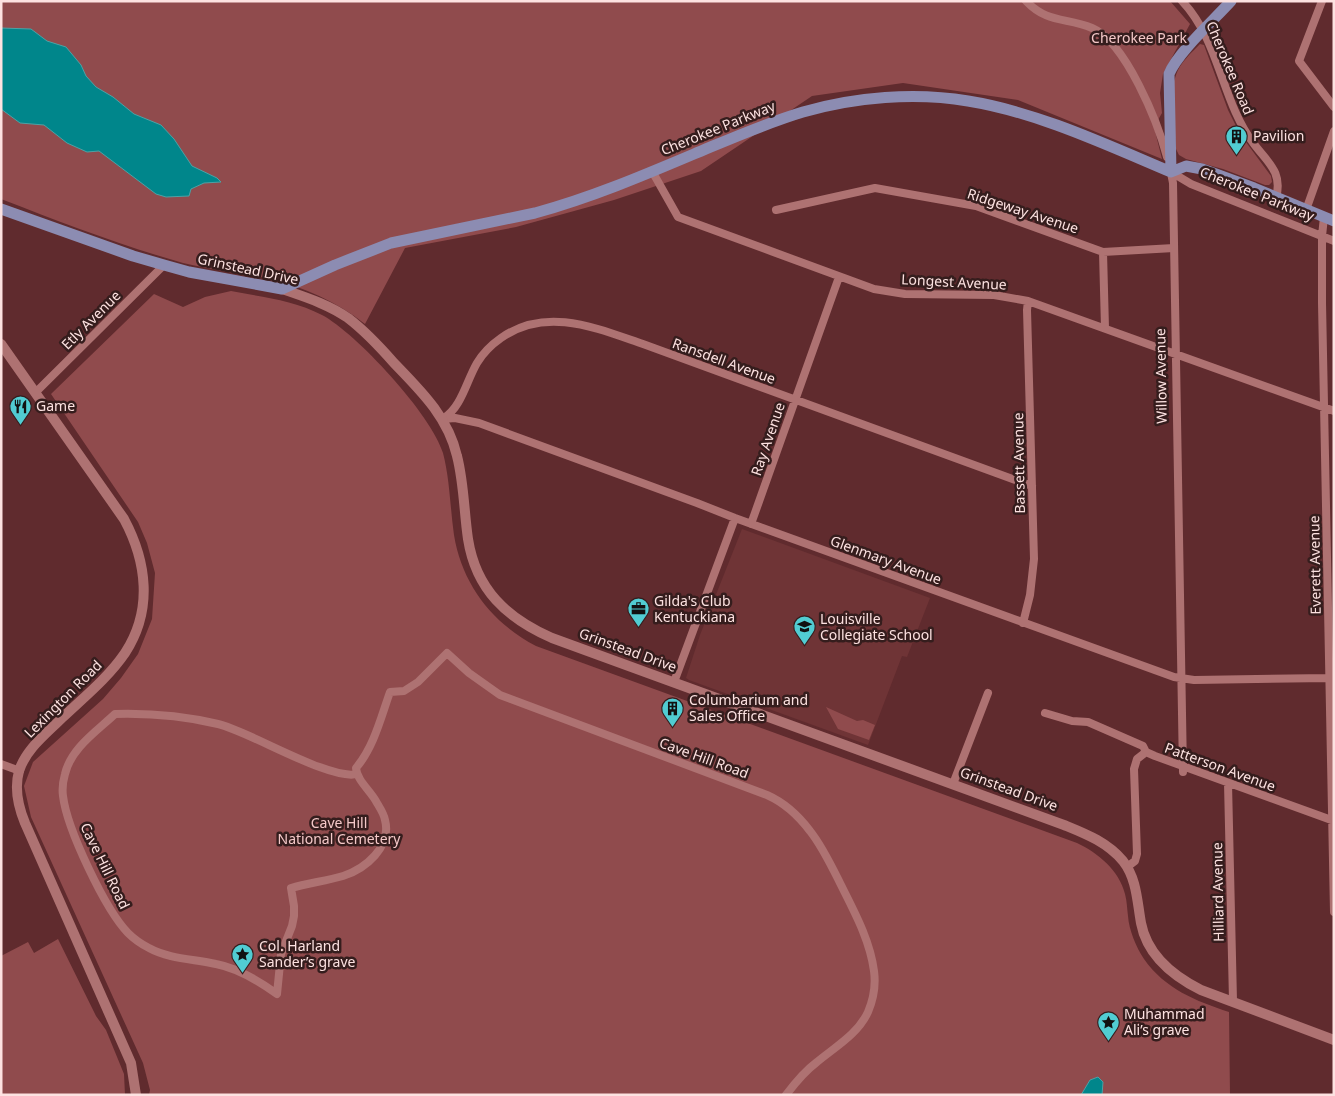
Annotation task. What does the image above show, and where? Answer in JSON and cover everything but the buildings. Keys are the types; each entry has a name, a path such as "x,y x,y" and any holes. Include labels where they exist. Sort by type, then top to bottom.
{"main road":[{"name":"Willow Avenue","path":"1171,172 1170,74 1176,61 1230,1"},
{"name":"Cherokee Parkway","path":"282,289 335,265 391,243 535,213 590,195 652,172 755,128 805,111 859,101 895,98 930,97 978,102 1036,118 1171,172 1186,166 1202,169 1329,219"},
{"name":"Grinstead Drive","path":"1,209 164,265 189,272 282,289 318,301 347,317 380,347 421,391 443,420 458,456 471,552 480,577 496,600 516,619 537,631 1094,837 1114,851 1127,867 1137,893 1144,933 1156,956 1167,968 1191,985 1334,1040"},
{"name":"Lexington Road","path":"1,344 124,519 139,552 144,586 138,625 125,653 111,671 34,746 26,757 20,771 17,793 24,823 123,1042 131,1063 136,1095"}],"street":[{"path":"1026,1 1046,17 1098,31 1112,44 1126,62 1154,118 1171,172"},
{"name":"Cherokee Road","path":"1182,1 1203,31 1210,45 1237,117 1250,140 1272,166 1278,182 1276,198"},
{"path":"1322,1 1299,61 1334,107"},
{"path":"1306,210 1333,135"},
{"name":"Longest Avenue","path":"652,172 678,217 839,277 874,289 906,294 981,294 1028,301 1334,411"},
{"name":"Cherokee Parkway","path":"1171,172 1191,184 1334,241"},
{"name":"Willow Avenue","path":"1171,172 1183,769"},
{"name":"Ridgeway Avenue","path":"776,210 875,188 976,206 1103,252 1174,248"},
{"name":"Everett Avenue","path":"1329,219 1322,236 1334,912"},
{"path":"1103,252 1105,328"},
{"name":"Etly Avenue","path":"35,393 164,265"},
{"name":"Ray Avenue","path":"752,524 839,277"},
{"name":"Bassett Avenue","path":"1023,622 1033,577 1028,301"},
{"name":"Ransdell Avenue","path":"443,420 455,409 470,374 490,346 515,330 534,322 564,322 597,329 1032,486"},
{"name":"Glenmary Avenue","path":"443,420 455,418 479,423 735,518 1182,678 1194,680 1329,678"},
{"path":"674,682 735,518"},
{"name":"Cave Hill Road","path":"357,774 350,776 320,767 219,724 152,713 115,714 88,739 69,761 64,774 63,797 69,821 93,876 108,904 127,932 138,942 152,950 218,964 249,978 277,994 281,954 294,916 291,888 344,876 373,858 381,847 386,834 386,821 375,798 357,774 356,768 363,760 370,746 390,692 404,691 418,682 447,653 469,674 500,695 781,801 811,831 833,868 866,940 874,972 875,985 873,998 866,1014 856,1029 804,1073 786,1095"},
{"path":"953,784 988,693"},
{"name":"Patterson Avenue","path":"1045,713 1072,721 1088,722 1143,746 1146,752 1183,769 1228,783 1333,821"},
{"path":"1127,867 1135,861 1138,854 1134,769 1137,759 1146,752"},
{"path":"1,764 20,771"},
{"name":"Hilliard Avenue","path":"1228,783 1233,1001"}],"shaded area":[{"name":"Louisville Collegiate School","path":"742,529 930,598 907,657 902,656 868,745 686,678 700,635"}],"green space":[{"name":"Cherokee Park","path":"1,1 1170,1 1190,24 1163,74 1160,93 1162,113 1154,127 1162,159 1018,100 903,83 812,96 701,171 614,200 516,227 405,248 365,324 332,302 295,286 258,276 173,260 108,239 1,199"},
{"path":"1200,44 1204,45 1228,110 1240,134 1271,176 1272,182 1269,185 1223,169 1186,159 1179,155 1176,149 1172,101 1174,83 1180,66"},
{"name":"Cave Hill National Cemetery","path":"231,291 289,302 322,315 354,339 409,397 436,437 443,453 449,483 454,535 464,570 472,586 493,614 520,637 536,646 1077,843 1100,857 1113,870 1122,885 1133,938 1144,959 1152,969 1182,993 1229,1012 1230,1095 149,1095 150,1090 143,1063 31,817 24,786 33,762 103,699 121,678 138,654 152,619 155,573 147,543 138,522 51,394 154,294 183,307 205,297"},
{"path":"826,707 857,721 863,720 875,725 869,740 838,729"},
{"path":"58,939 96,1016 106,1030 124,1074 125,1095 1,1095 1,956 28,942 34,953"}],"water":[{"path":"1,28 31,29 47,41 66,47 96,87 113,97 134,114 161,125 174,139 192,166 217,178 221,182 204,183 191,189 189,196 166,197 156,194 99,151 87,152 67,143 44,125 20,123 1,109"},
{"path":"1098,1077 1103,1082 1102,1095 1081,1095 1090,1080"}],"place":[{"name":"Pavilion","path":"1237,155"},
{"name":"Game","path":"20,425"},
{"name":"Gilda's Club Kentuckiana","path":"638,628"},
{"name":"Louisville Collegiate School","path":"804,646"},
{"name":"Columbarium and Sales Office","path":"673,727"},
{"name":"Col. Harland Sander’s grave","path":"243,973"},
{"name":"Muhammad Ali’s grave","path":"1108,1041"}]}
